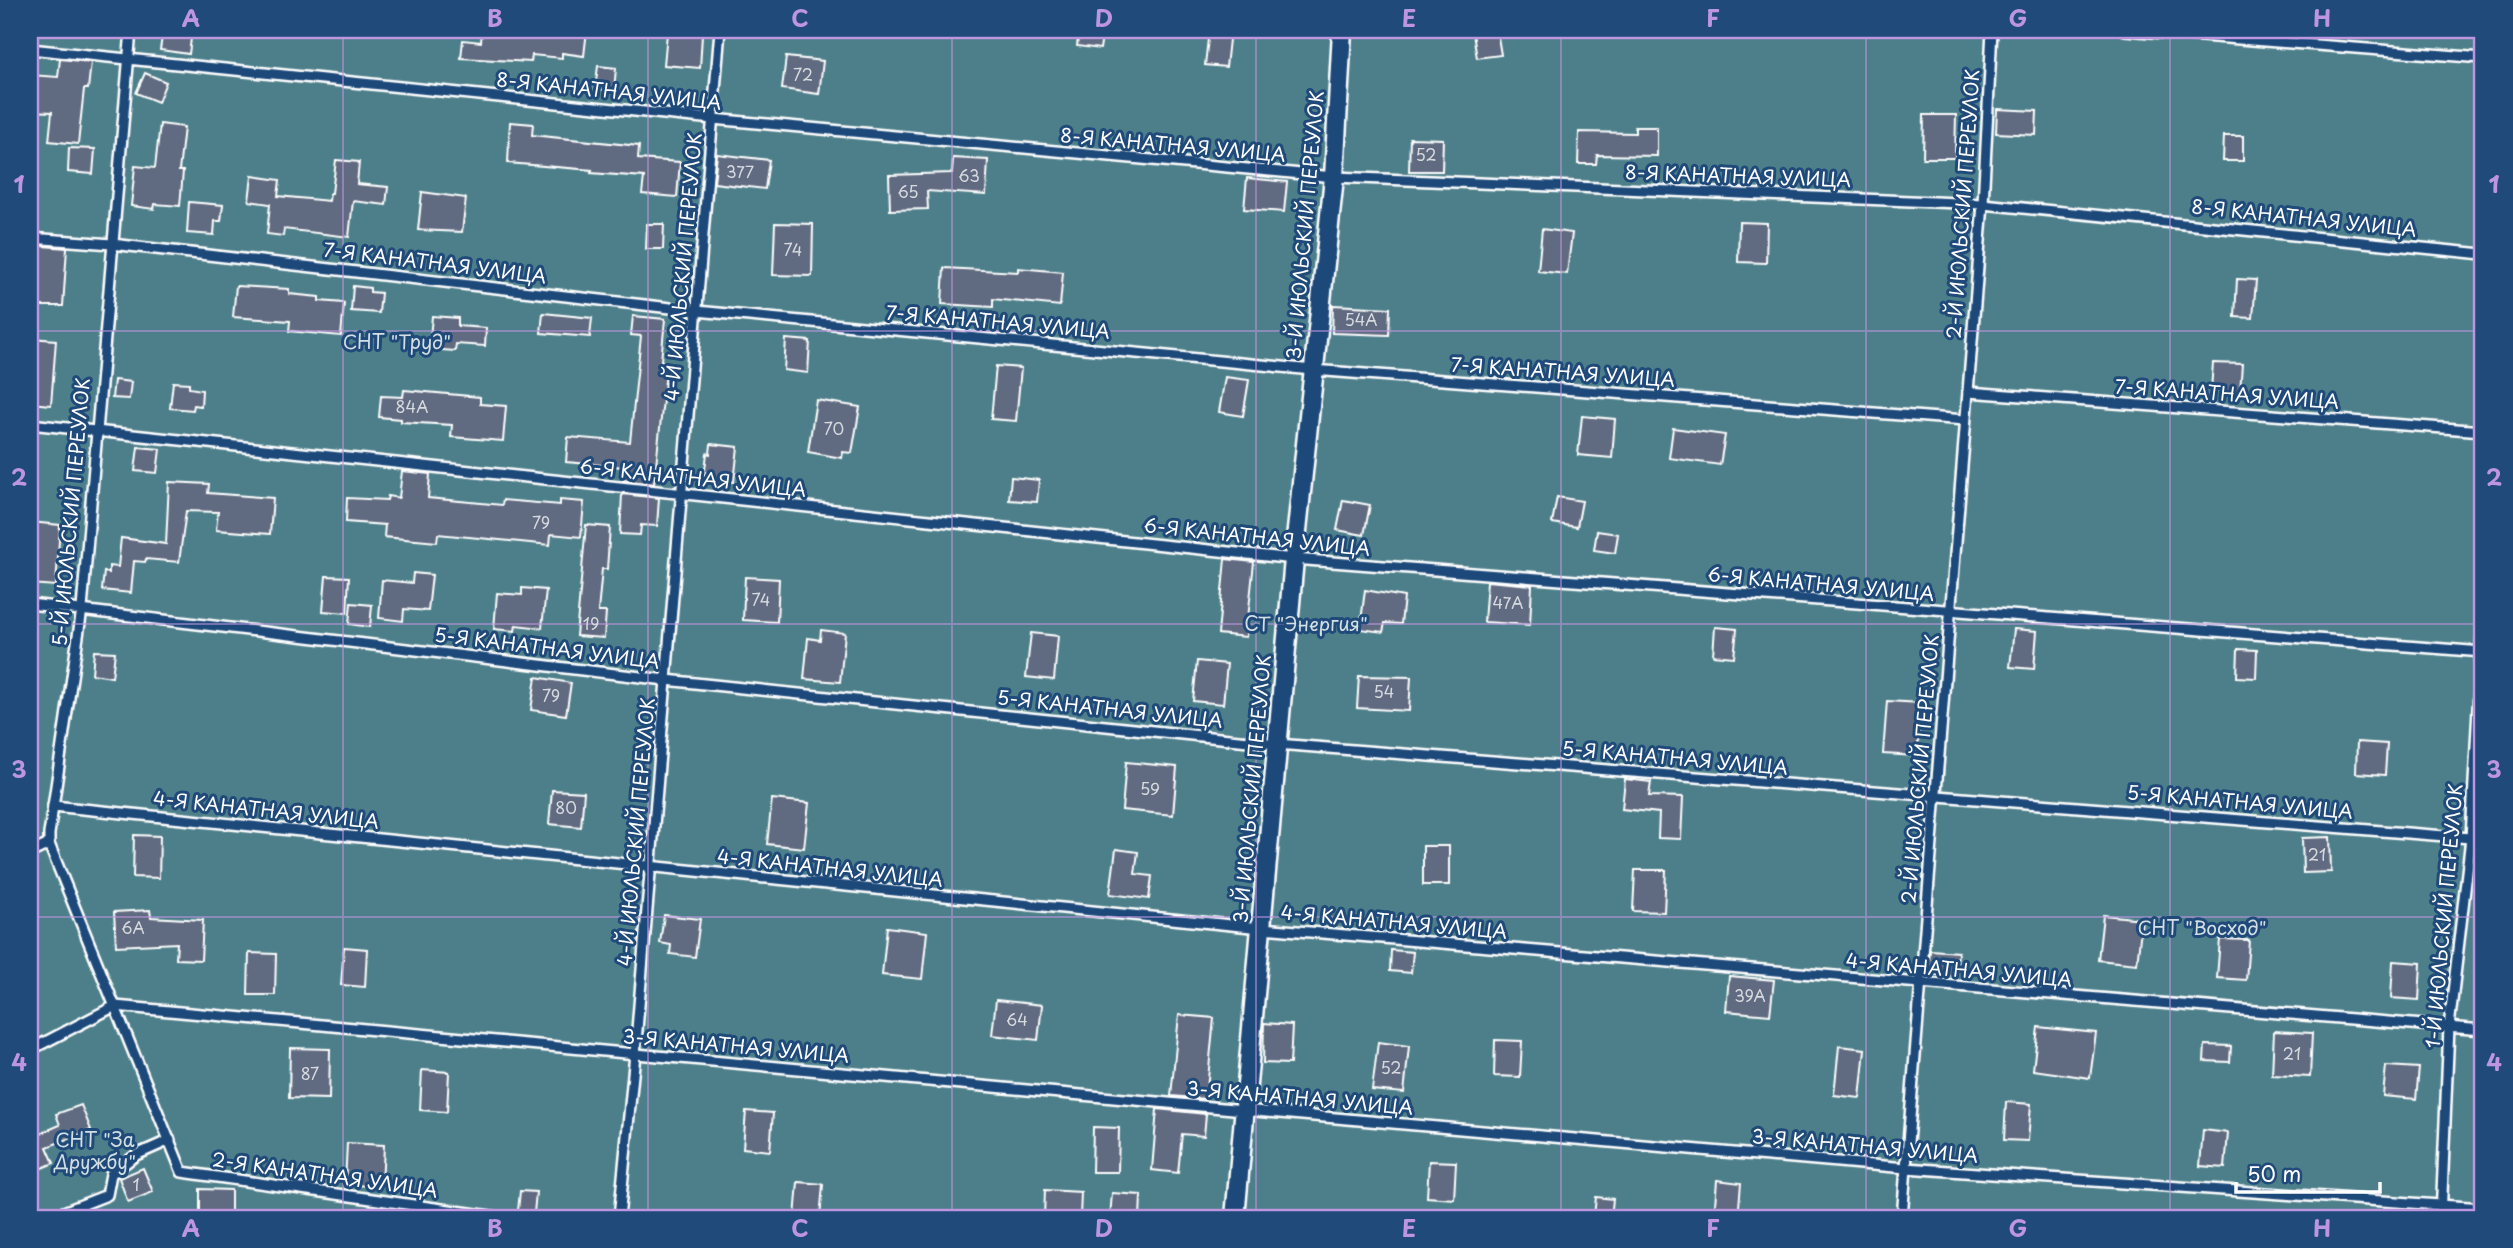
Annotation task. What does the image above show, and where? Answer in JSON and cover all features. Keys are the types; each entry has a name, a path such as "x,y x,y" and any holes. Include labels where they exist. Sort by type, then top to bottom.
{"street":[{"name":"3-Й ИЮЛЬСКИЙ ПЕРЕУЛОК","path":"1235,1218 1294,559 1334,177 1342,30"}],"lane":[{"name":"5-Й ИЮЛЬСКИЙ ПЕРЕУЛОК","path":"131,30 82,609 53,806 50,844 182,1172"},
{"name":"4-Й ИЮЛЬСКИЙ ПЕРЕУЛОК","path":"618,1218 635,1054 720,30"},
{"name":"2-Й ИЮЛЬСКИЙ ПЕРЕУЛОК","path":"1902,1218 1983,204 1992,30"},
{"path":"2125,30 2483,58"},
{"name":"8-Я КАНАТНАЯ УЛИЦА","path":"30,49 713,120 1334,177 1983,204 2483,254"},
{"name":"7-Я КАНАТНАЯ УЛИЦА","path":"30,238 111,244 697,311 1313,370 1965,421"},
{"name":"7-Я КАНАТНАЯ УЛИЦА","path":"1968,392 2483,431"},
{"name":"6-Я КАНАТНАЯ УЛИЦА","path":"30,424 1294,559 2482,652"},
{"name":"5-Я КАНАТНАЯ УЛИЦА","path":"30,604 666,680 1277,744 2483,839"},
{"name":"1-Й ИЮЛЬСКИЙ ПЕРЕУЛОК","path":"2441,1218 2449,1027 2471,838 2483,616"},
{"name":"4-Я КАНАТНАЯ УЛИЦА","path":"53,806 1261,929 2483,1030"},
{"path":"30,853 50,844"},
{"path":"30,1050 115,1006"},
{"name":"3-Я КАНАТНАЯ УЛИЦА","path":"115,1006 1244,1111 1906,1168 2483,1208"},
{"path":"47,1218 107,1195 111,1174 136,1155 170,1140"},
{"name":"2-Я КАНАТНАЯ УЛИЦА","path":"182,1172 505,1218"}],"green space":[{"path":"30,30 2483,30 2483,1218 30,1218"}],"building":[{"path":"163,30 192,30 189,54 160,50"},
{"path":"482,30 587,30 584,56 562,53 562,58 532,55 531,62 461,58 463,40 481,42"},
{"path":"1079,30 1103,30 1100,49 1077,46"},
{"path":"1209,30 1230,30 1226,67 1205,65"},
{"path":"1497,31 1501,55 1477,58 1473,34"},
{"path":"667,33 702,35 700,68 664,65"},
{"path":"786,57 823,61 819,94 782,89"},
{"path":"60,59 91,62 88,89 84,89 78,144 49,141 52,112 30,111 30,75 58,77"},
{"path":"598,66 616,68 614,91 595,89"},
{"path":"145,73 166,82 158,102 136,93"},
{"path":"1997,109 2037,111 2036,135 1996,133"},
{"path":"1924,115 1956,115 1955,158 1923,158"},
{"path":"510,122 533,124 532,135 639,146 638,159 680,162 677,197 642,194 644,177 508,163"},
{"path":"160,124 184,127 179,171 183,171 180,206 155,204 154,209 131,206 135,166 155,168"},
{"path":"1635,127 1657,127 1657,156 1597,155 1596,164 1578,164 1579,132 1635,133"},
{"path":"2224,136 2243,136 2243,161 2223,161"},
{"path":"1410,138 1443,139 1442,171 1409,171"},
{"path":"69,148 95,149 93,174 68,172"},
{"path":"717,154 769,160 765,189 714,183"},
{"path":"953,158 988,160 986,195 927,191 928,209 890,210 889,175 952,173"},
{"path":"336,160 359,162 357,184 388,187 386,205 353,201 349,237 284,229 283,236 267,234 270,204 249,201 252,176 280,180 278,196 329,201"},
{"path":"1247,178 1287,182 1284,212 1244,209"},
{"path":"422,192 466,198 462,232 418,230"},
{"path":"189,202 223,205 221,221 215,221 214,235 187,233"},
{"path":"1739,222 1767,223 1766,263 1738,262"},
{"path":"775,223 813,224 812,276 773,275"},
{"path":"647,224 664,224 663,249 646,249"},
{"path":"1542,229 1572,233 1567,274 1538,271"},
{"path":"30,245 67,248 63,306 30,306"},
{"path":"944,268 1018,272 1018,268 1063,272 1060,306 993,299 993,307 942,304"},
{"path":"2237,279 2256,280 2253,318 2235,317"},
{"path":"236,286 289,289 289,294 344,303 341,336 289,331 290,321 233,317"},
{"path":"353,286 370,288 370,292 381,293 379,313 351,311"},
{"path":"1333,305 1390,308 1389,335 1332,333"},
{"path":"543,313 592,318 590,337 541,333"},
{"path":"432,316 458,318 458,326 486,328 485,346 456,344 455,351 429,349"},
{"path":"633,316 665,319 661,361 667,362 654,484 623,480 624,467 566,462 568,437 630,442 641,336 631,335"},
{"path":"30,338 56,340 51,405 30,403"},
{"path":"786,339 810,341 808,373 784,370"},
{"path":"2213,363 2242,364 2240,392 2211,390"},
{"path":"996,366 1021,368 1016,421 991,419"},
{"path":"1225,377 1249,380 1243,416 1219,412"},
{"path":"114,380 131,382 129,399 112,398"},
{"path":"173,382 189,383 189,388 202,390 201,406 194,405 193,410 170,408"},
{"path":"404,390 480,397 480,404 506,406 503,441 451,437 452,425 401,422 401,419 379,417 381,396 403,397"},
{"path":"816,400 860,407 852,453 843,452 842,458 808,452"},
{"path":"1582,416 1615,419 1612,458 1578,455"},
{"path":"1673,428 1725,435 1720,465 1669,458"},
{"path":"711,444 738,447 734,482 704,479 707,453 710,454"},
{"path":"138,447 160,449 157,473 135,471"},
{"path":"402,471 430,474 428,498 502,505 503,500 560,505 560,500 584,502 581,537 551,534 550,545 438,534 437,542 384,537 385,525 346,522 347,498 399,498"},
{"path":"1011,477 1039,480 1037,502 1009,500"},
{"path":"169,482 209,484 208,493 273,498 270,534 216,530 218,512 186,511 179,562 146,559 145,562 134,561 131,593 102,590 104,572 109,573 109,566 118,567 121,538 166,544"},
{"path":"622,494 659,498 657,526 641,525 640,535 620,534"},
{"path":"1557,497 1582,501 1577,527 1552,523"},
{"path":"1343,500 1370,505 1364,535 1337,530"},
{"path":"30,522 60,525 56,586 30,584"},
{"path":"586,525 610,527 607,569 602,569 598,612 606,612 604,638 576,636"},
{"path":"1597,531 1618,534 1615,553 1594,550"},
{"path":"1225,559 1254,562 1246,637 1218,634"},
{"path":"413,573 432,575 428,611 404,609 403,621 379,618 382,580 412,583"},
{"path":"326,576 349,577 347,613 323,611"},
{"path":"745,577 779,579 777,622 743,620"},
{"path":"1487,581 1532,585 1530,625 1484,622"},
{"path":"522,588 546,590 542,628 516,625 515,631 494,629 497,593 522,595"},
{"path":"1365,590 1404,597 1401,624 1385,623 1383,632 1360,629"},
{"path":"351,603 372,605 370,627 349,624"},
{"path":"1715,627 1737,629 1734,657 1713,655"},
{"path":"2014,629 2037,631 2034,669 2010,667"},
{"path":"821,630 845,633 840,682 804,679 808,638 820,640"},
{"path":"1031,633 1058,636 1054,680 1026,677"},
{"path":"2238,649 2257,650 2256,678 2237,677"},
{"path":"94,651 115,652 112,677 92,674"},
{"path":"1197,661 1227,664 1223,704 1193,701"},
{"path":"1359,676 1411,677 1409,711 1357,708"},
{"path":"536,677 571,683 566,715 531,710"},
{"path":"1887,701 1921,703 1917,756 1883,754"},
{"path":"2357,742 2387,744 2385,775 2356,773"},
{"path":"1126,762 1177,767 1173,815 1122,810"},
{"path":"1625,779 1651,782 1649,796 1683,797 1681,839 1658,838 1659,813 1622,809"},
{"path":"552,790 584,792 581,827 549,824"},
{"path":"772,799 809,803 804,848 767,844"},
{"path":"134,835 160,836 159,878 133,877"},
{"path":"2330,837 2331,872 2303,873 2302,838"},
{"path":"1423,846 1449,846 1449,885 1423,885"},
{"path":"1116,849 1138,852 1135,874 1152,876 1149,899 1110,894"},
{"path":"1635,870 1666,870 1664,912 1633,911"},
{"path":"150,910 151,917 203,920 201,960 176,959 177,943 116,946 114,912"},
{"path":"664,915 700,919 695,957 670,954 671,945 660,943"},
{"path":"2103,915 2142,919 2137,964 2098,960"},
{"path":"887,927 927,932 922,979 882,975"},
{"path":"2220,939 2249,940 2246,980 2217,978"},
{"path":"344,947 367,949 365,987 341,985"},
{"path":"1391,950 1413,952 1411,973 1390,971"},
{"path":"1930,950 1958,952 1956,977 1928,974"},
{"path":"249,953 276,954 275,995 248,995"},
{"path":"2393,961 2421,963 2419,1000 2391,998"},
{"path":"1729,976 1774,980 1770,1015 1726,1011"},
{"path":"996,1000 1042,1005 1038,1040 992,1035"},
{"path":"1179,1015 1214,1018 1206,1099 1171,1096"},
{"path":"1264,1023 1292,1025 1290,1064 1263,1063"},
{"path":"2038,1027 2096,1033 2090,1078 2033,1070"},
{"path":"2274,1031 2312,1033 2310,1077 2272,1075"},
{"path":"1495,1040 1522,1041 1520,1077 1494,1076"},
{"path":"1378,1042 1409,1046 1404,1093 1372,1090"},
{"path":"2205,1045 2231,1046 2230,1062 2204,1061"},
{"path":"1839,1046 1865,1049 1860,1098 1834,1095"},
{"path":"290,1048 330,1049 329,1099 289,1098"},
{"path":"2386,1066 2419,1068 2416,1099 2383,1096"},
{"path":"422,1070 449,1072 447,1112 420,1110"},
{"path":"2006,1102 2031,1104 2028,1141 2004,1140"},
{"path":"81,1105 91,1130 47,1147 54,1163 30,1173 30,1138 60,1125 56,1114"},
{"path":"1157,1109 1206,1114 1204,1136 1182,1134 1178,1173 1152,1170"},
{"path":"746,1111 773,1113 770,1151 743,1148"},
{"path":"1093,1127 1119,1128 1118,1172 1092,1172"},
{"path":"2203,1130 2228,1133 2225,1168 2200,1166"},
{"path":"347,1143 384,1145 382,1186 345,1185"},
{"path":"1429,1161 1456,1162 1454,1199 1427,1197"},
{"path":"143,1168 153,1192 128,1202 119,1178"},
{"path":"1717,1180 1741,1183 1738,1218 1714,1218"},
{"path":"798,1182 823,1184 820,1218 795,1218"},
{"path":"200,1189 231,1190 231,1215 200,1215"},
{"path":"1045,1190 1081,1192 1080,1218 1044,1218"},
{"path":"520,1191 536,1192 534,1213 518,1211"},
{"path":"1112,1193 1141,1195 1140,1218 1110,1218"},
{"path":"1596,1197 1613,1199 1611,1218 1594,1217"}],"park label":[{"name":"СНТ \"Труд\"","path":"397,342"},
{"name":"СТ \"Энергия\"","path":"1306,624"},
{"name":"СНТ \"Восход\"","path":"2202,928"},
{"name":"СНТ \"За Дружбу\"","path":"95,1151"}]}
